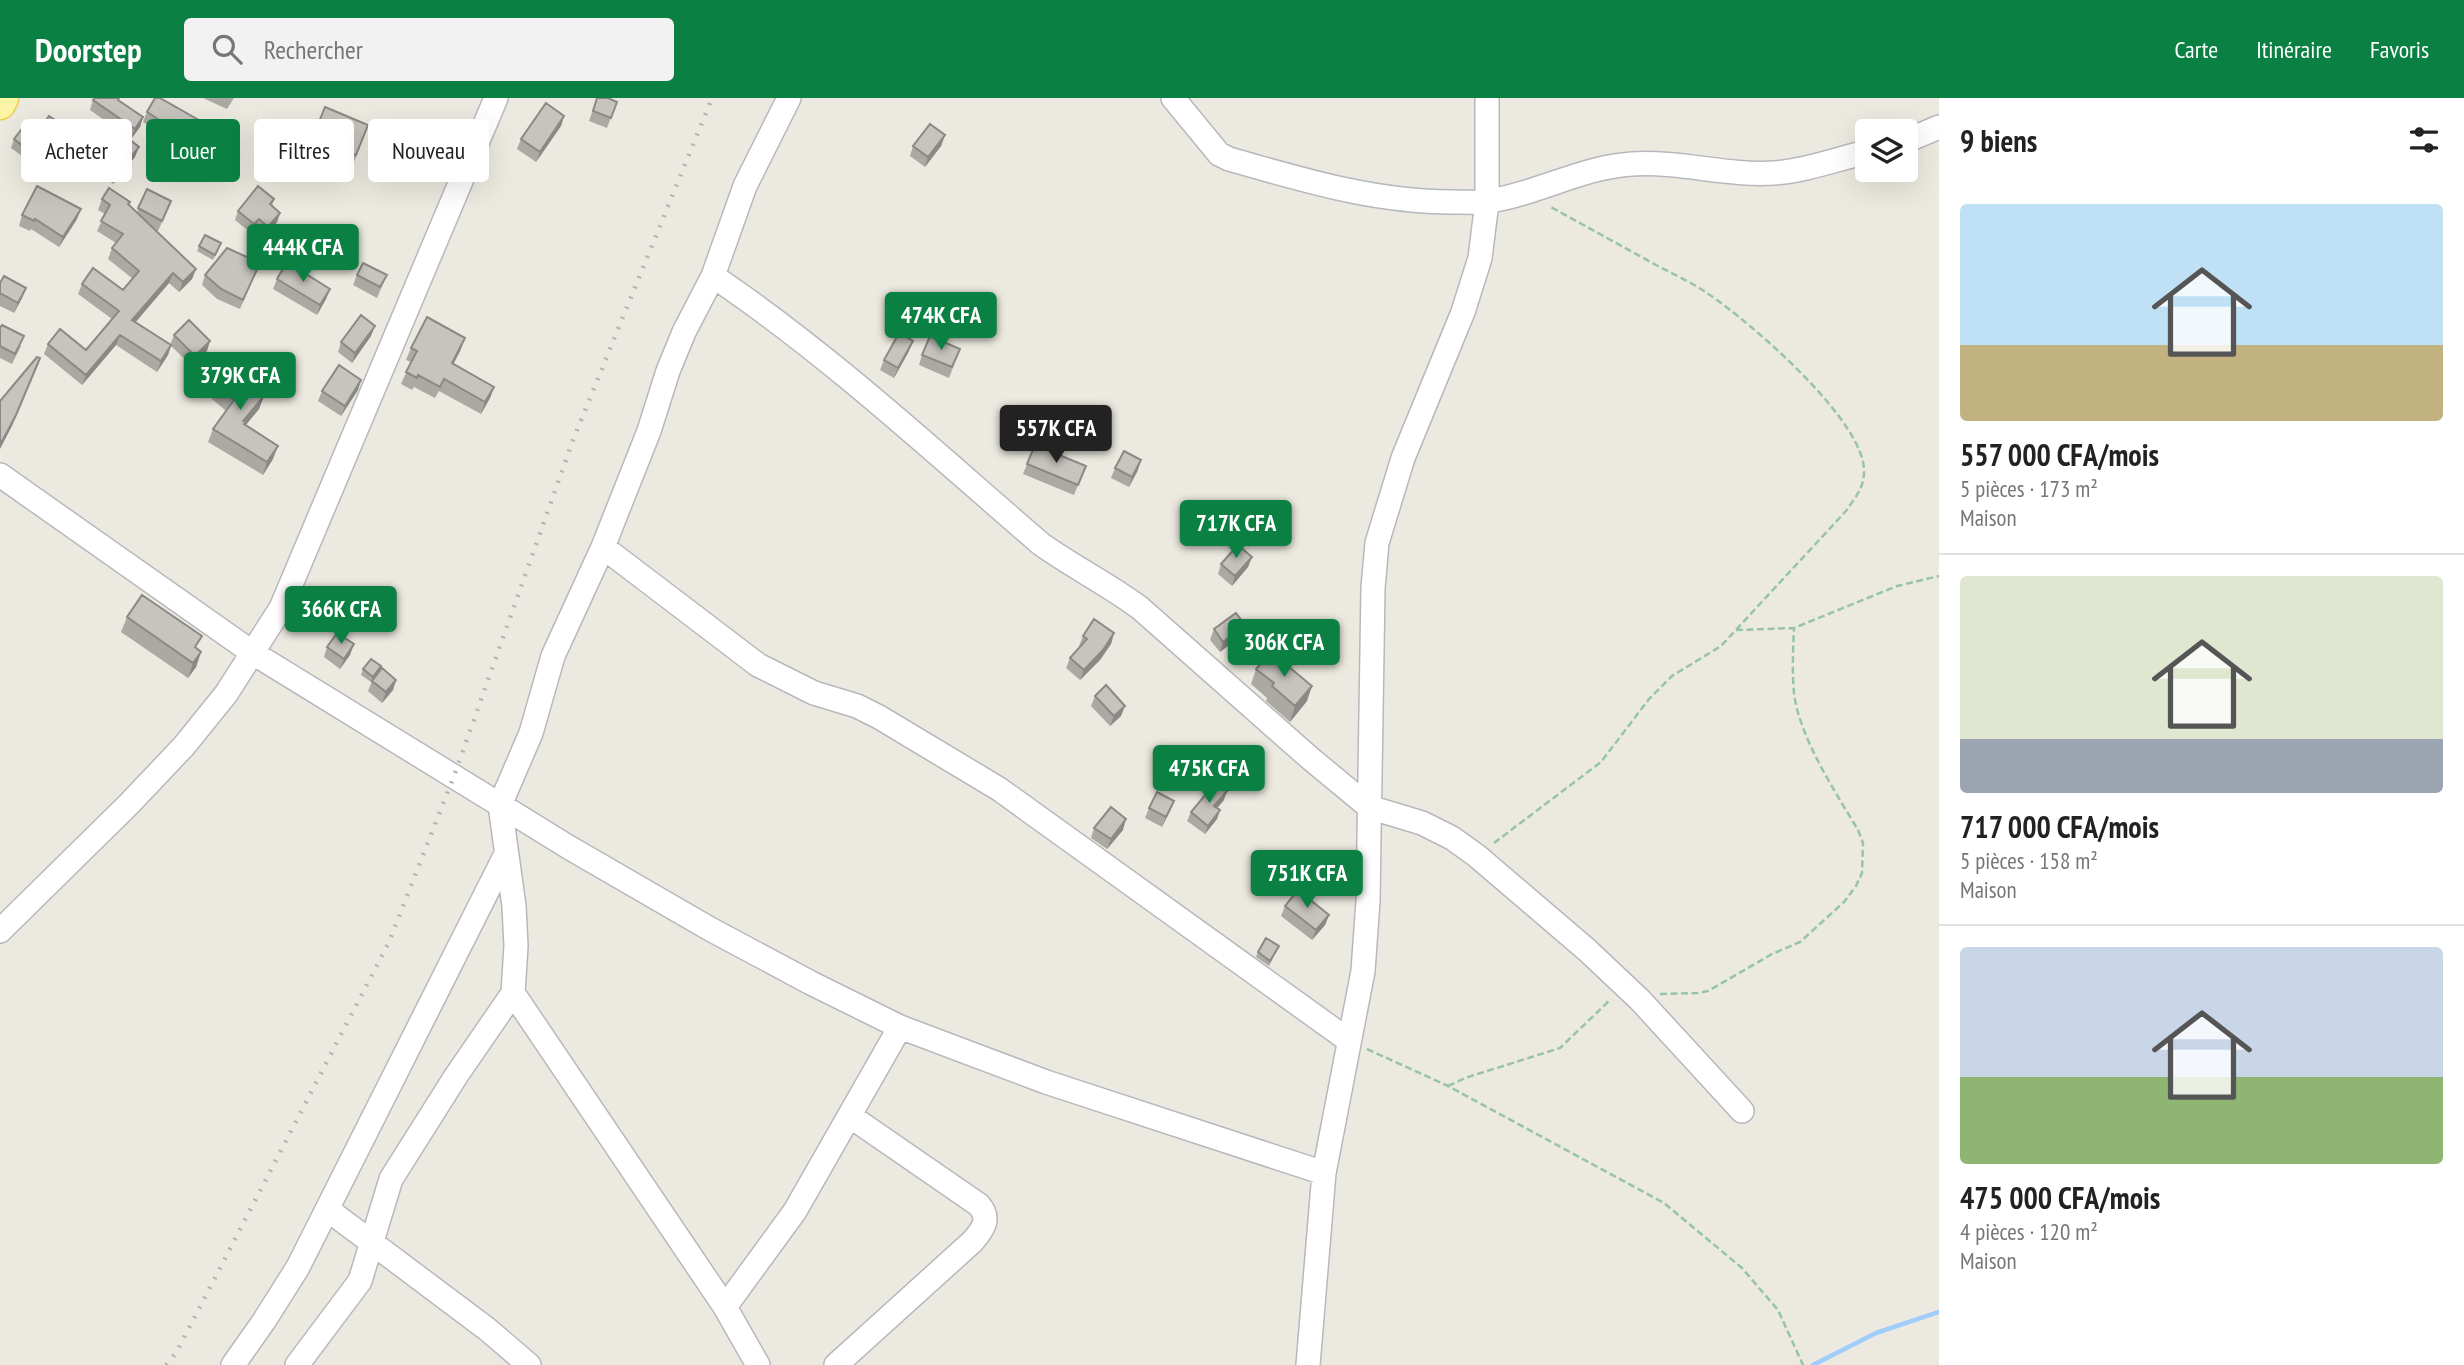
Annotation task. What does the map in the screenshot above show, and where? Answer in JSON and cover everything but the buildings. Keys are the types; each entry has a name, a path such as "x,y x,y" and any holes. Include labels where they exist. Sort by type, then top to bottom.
{"main road":[{"path":"0,104 3,98"}],"street":[{"path":"0,931 184,746 226,694 281,608 496,98"},
{"path":"297,1365 360,1281 391,1180 513,993 516,946 514,906 500,805 531,733 553,656 603,547 649,431 668,371 684,332 713,276 745,186 789,98"},
{"path":"1173,98 1219,154 1229,159 1348,192 1386,199 1487,202 1597,170 1629,164 1774,173 1855,155"},
{"path":"1308,1365 1324,1173 1363,971 1368,901 1373,588 1377,543 1403,458 1463,312 1480,258 1487,202 1487,98"},
{"path":"1918,136 1939,127"},
{"path":"713,276 771,315 833,365 1041,544 1069,564 1112,587 1140,608 1369,807 1422,823 1452,838 1477,856 1587,950 1632,993 1742,1111"},
{"path":"0,475 253,653 570,848 710,929 811,983 900,1027 1046,1082 1324,1173"},
{"path":"603,547 758,665 814,693 857,706 879,717 999,789 1348,1040"},
{"path":"233,1365 298,1267 506,854"},
{"path":"513,993 725,1307 758,1365"},
{"path":"725,1307 795,1211 900,1027"},
{"path":"836,1365 973,1241 986,1224 979,1205 850,1116"},
{"path":"327,1209 487,1329 529,1365"}],"path":[{"path":"1477,856 1601,762 1649,699 1672,676 1721,646 1846,511 1861,488 1864,474 1863,458 1854,440 1823,396 1742,319 1706,292 1524,193"},
{"path":"1736,630 1794,628 1897,586 1939,576"},
{"path":"1448,1086 1465,1078 1560,1048 1632,993 1708,991 1772,954 1800,942 1844,902 1856,886 1861,873 1863,843 1818,763 1799,713 1794,684 1794,628"},
{"path":"1348,1040 1448,1086 1664,1203 1742,1268 1778,1310 1803,1365"}],"waterway":[{"path":"1813,1365 1876,1333 1939,1312"}],"railway":[{"path":"166,1365 176,1353 389,942 454,776 573,440 712,98"}]}
